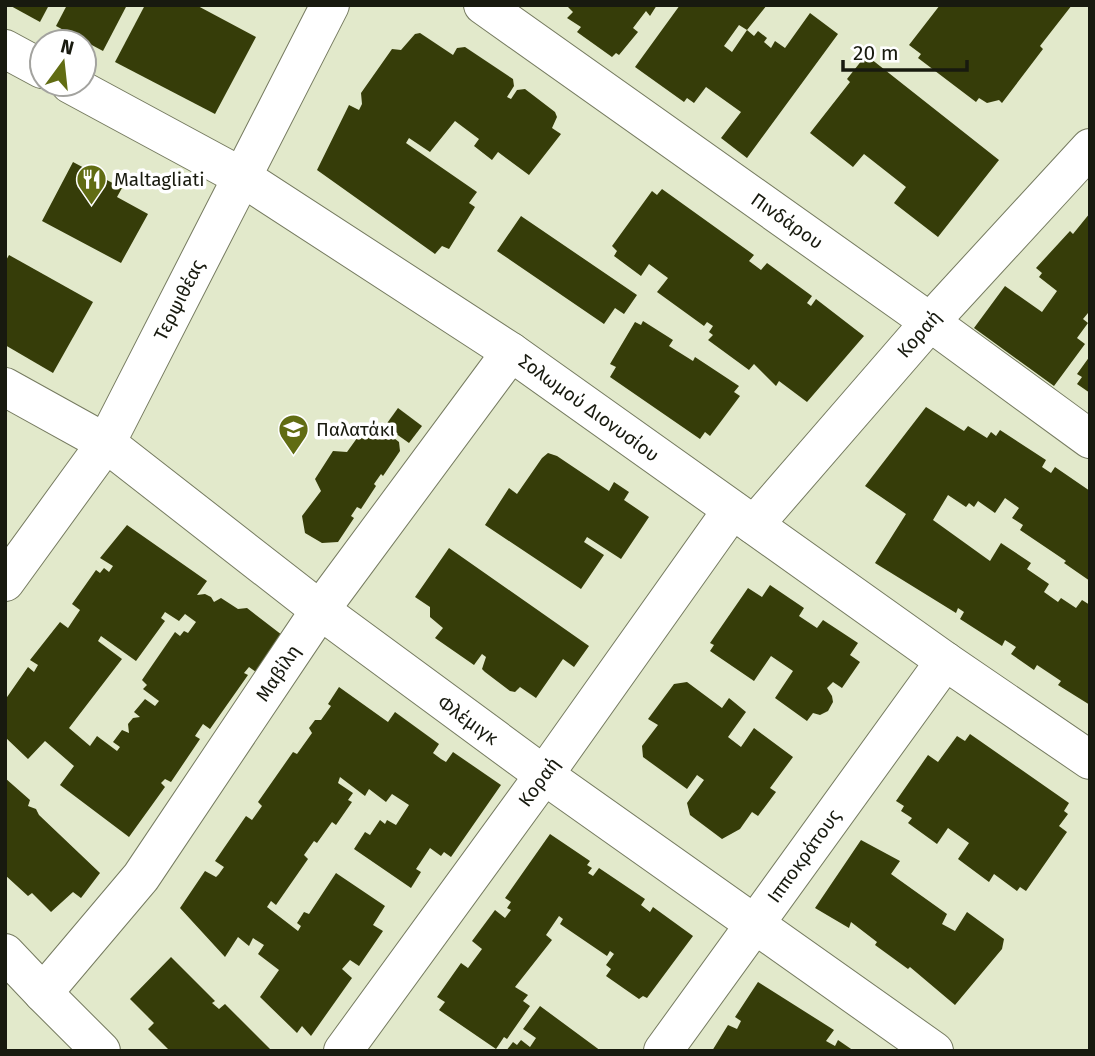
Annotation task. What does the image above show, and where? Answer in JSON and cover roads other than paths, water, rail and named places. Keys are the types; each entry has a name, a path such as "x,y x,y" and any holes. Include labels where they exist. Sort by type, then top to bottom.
{"street":[{"name":"Τερψιθέας","path":"5,582 106,443 330,5"},
{"name":"Πινδάρου","path":"483,5 930,321 1090,439"},
{"path":"5,49 28,61"},
{"name":"Σολωμού Διονυσίου","path":"96,98 242,177 511,352 945,661 1090,760"},
{"name":"Κοραή","path":"343,1051 544,775 743,518 1090,148"},
{"name":"Μαβίλη","path":"43,993 141,877 320,610 511,352"},
{"name":"Φλέμιγκ","path":"5,387 106,443 320,610 544,775 934,1051"},
{"name":"Ιπποκράτους","path":"663,1051 945,661"},
{"path":"5,953 101,1051"}],"place":[{"name":"Maltagliati","path":"91,206"},
{"name":"Παλατάκι","path":"293,456"}]}
